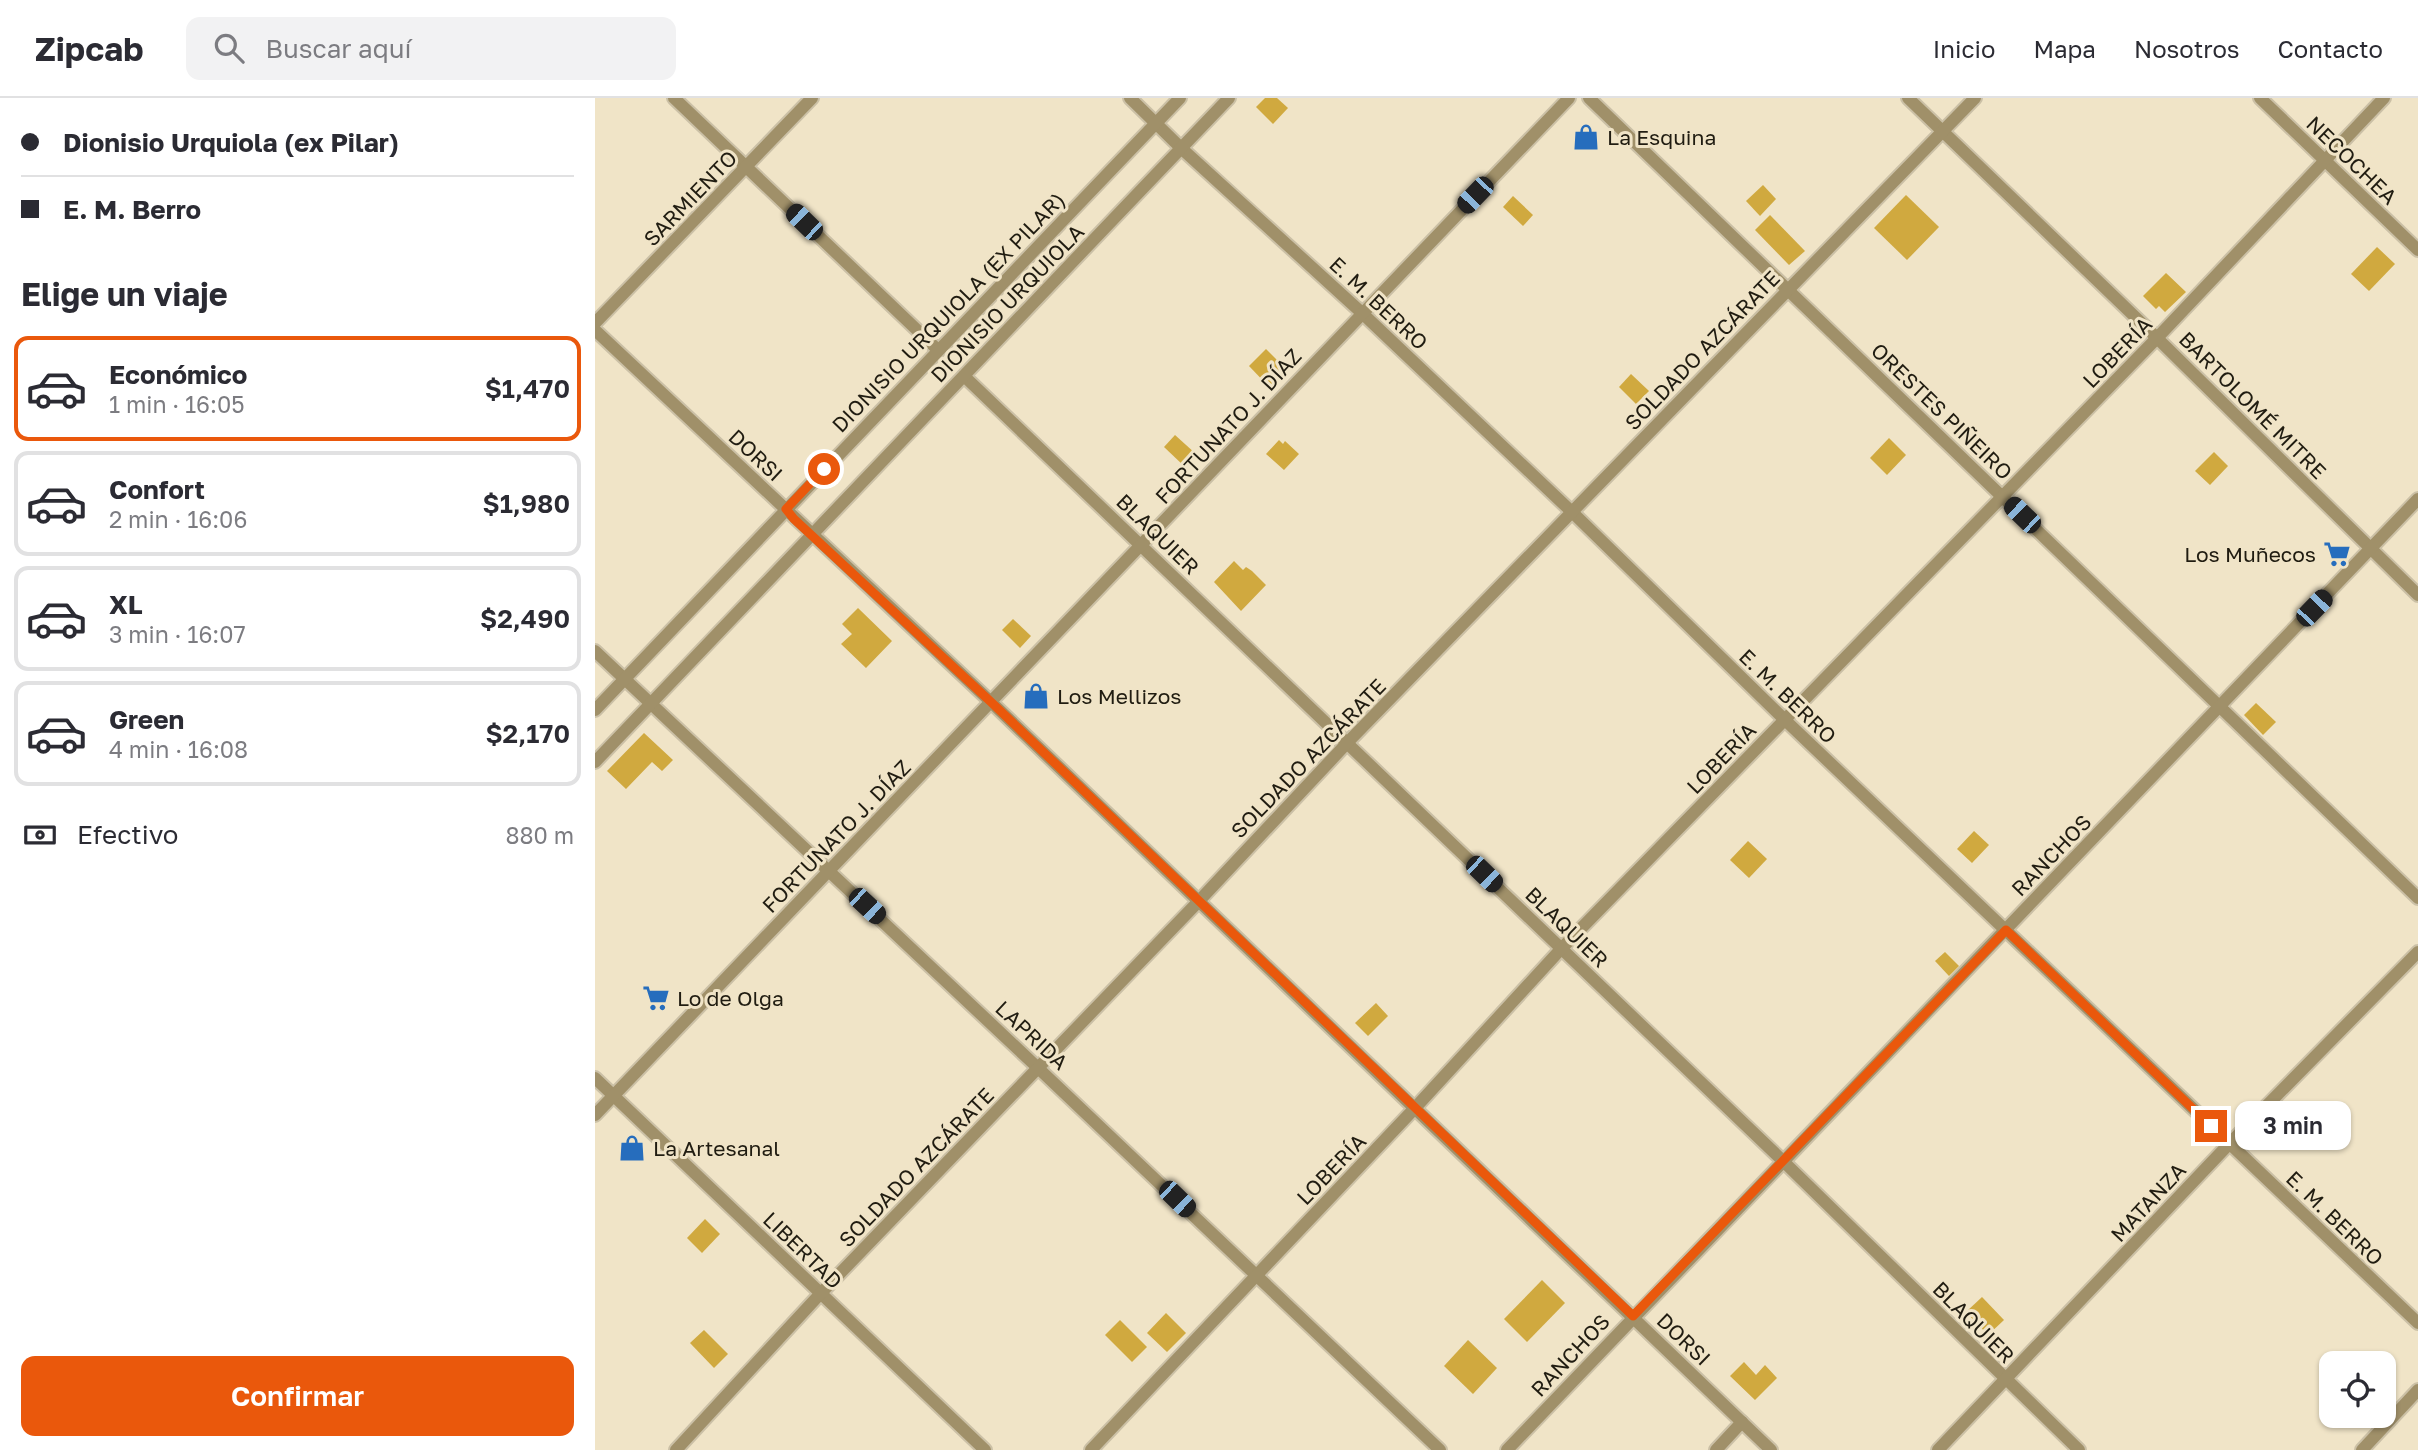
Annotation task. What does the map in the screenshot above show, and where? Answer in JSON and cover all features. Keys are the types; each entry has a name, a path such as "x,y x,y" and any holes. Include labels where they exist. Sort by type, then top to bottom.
{"street":[{"path":"674,98 938,351"},
{"name":"SARMIENTO","path":"595,323 812,98"},
{"name":"E. M. BERRO","path":"1130,98 1572,512 1785,720 2418,1323"},
{"path":"1156,123 1180,98"},
{"name":"DIONISIO URQUIOLA","path":"813,536 1229,98"},
{"name":"FORTUNATO J. DÍAZ","path":"595,1115 1569,98"},
{"name":"ORESTES PIÑEIRO","path":"1589,98 2418,898"},
{"name":"BARTOLOMÉ MITRE","path":"1908,98 2418,595"},
{"name":"SOLDADO AZCÁRATE","path":"676,1450 821,1293 1198,902 1348,742 1975,98"},
{"name":"NECOCHEA","path":"2260,98 2418,250"},
{"name":"LOBERÍA","path":"1091,1450 1415,1108 1561,949 2157,338 2384,98"},
{"name":"DIONISIO URQUIOLA (EX PILAR)","path":"595,710 1156,123"},
{"name":"DORSI","path":"595,330 991,702 1772,1450"},
{"name":"BLAQUIER","path":"964,376 1348,742 2079,1450"},
{"name":"RANCHOS","path":"1507,1450 2418,499"},
{"path":"595,762 813,536"},
{"name":"LAPRIDA","path":"595,652 1440,1450"},
{"name":"MATANZA","path":"1938,1450 2229,1144 2418,952"},
{"name":"LIBERTAD","path":"595,1078 985,1450"},
{"path":"2362,1450 2418,1390"},
{"path":"1716,1450 1742,1422"}],"building":[{"path":"1265,98 1277,98 1288,108 1273,124 1256,107"},
{"path":"1763,185 1776,199 1760,216 1746,201"},
{"path":"1906,195 1939,227 1907,260 1874,228"},
{"path":"1513,196 1533,215 1523,226 1503,207"},
{"path":"1770,215 1805,251 1789,265 1755,230"},
{"path":"2377,247 2395,264 2369,291 2351,274"},
{"path":"2166,273 2186,292 2165,312 2159,306 2156,309 2143,296"},
{"path":"1266,349 1288,371 1271,389 1249,366"},
{"path":"1631,374 1649,391 1636,404 1619,387"},
{"path":"1175,435 1196,454 1184,466 1164,447"},
{"path":"1889,438 1906,455 1887,475 1870,458"},
{"path":"1279,440 1283,444 1285,441 1299,454 1284,470 1266,454"},
{"path":"2214,452 2228,466 2210,485 2195,471"},
{"path":"1234,561 1243,570 1246,567 1252,571 1266,585 1241,611 1214,582"},
{"path":"858,608 892,641 866,668 841,644 852,634 842,624"},
{"path":"1013,619 1031,636 1020,648 1002,630"},
{"path":"2256,703 2276,722 2263,735 2244,715"},
{"path":"644,733 673,760 662,771 652,762 626,789 607,771"},
{"path":"1974,831 1989,845 1972,863 1957,849"},
{"path":"1748,841 1767,859 1749,878 1730,860"},
{"path":"1945,952 1959,966 1949,976 1935,961"},
{"path":"1376,1003 1388,1016 1368,1036 1355,1023"},
{"path":"705,1219 720,1234 702,1253 687,1238"},
{"path":"1542,1280 1565,1303 1527,1342 1504,1319"},
{"path":"1982,1297 2004,1320 1988,1335 1966,1312"},
{"path":"1166,1313 1186,1333 1167,1352 1147,1333"},
{"path":"1120,1320 1147,1347 1132,1362 1105,1335"},
{"path":"704,1330 728,1354 714,1368 690,1343"},
{"path":"1468,1340 1497,1368 1473,1394 1444,1366"},
{"path":"1744,1362 1756,1375 1765,1365 1777,1378 1755,1400 1730,1376"}],"place":[{"name":"La Esquina","path":"1586,137"},
{"name":"Los Muñecos","path":"2337,554"},
{"name":"Los Mellizos","path":"1036,696"},
{"name":"Lo de Olga","path":"656,998"},
{"name":"La Artesanal","path":"632,1148"}],"route":[{"path":"824,469 786,509 794,519 991,702 1633,1316 2006,930 2211,1126"}]}
